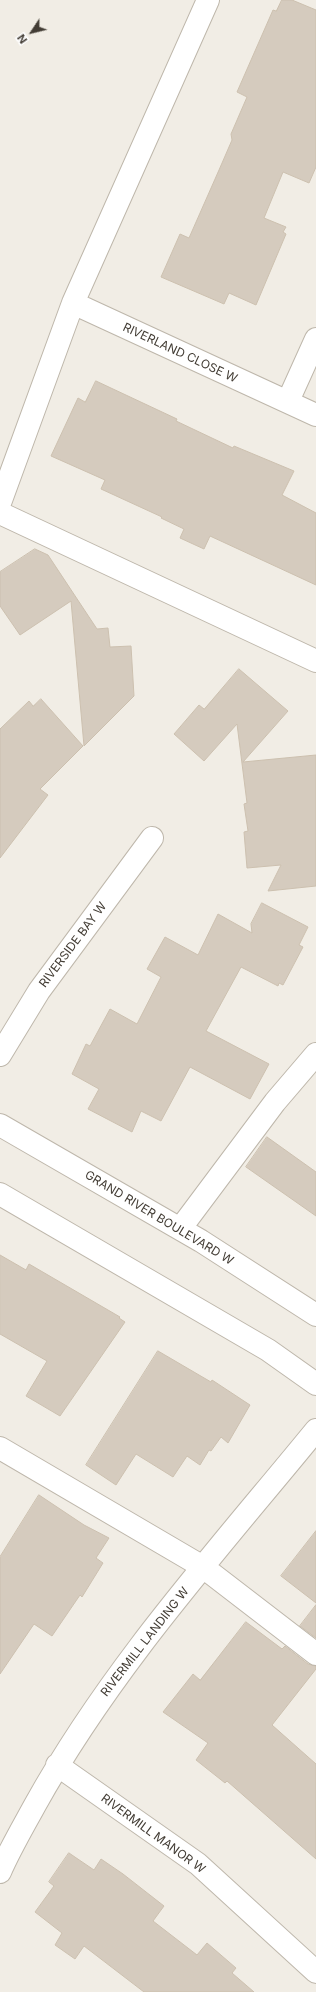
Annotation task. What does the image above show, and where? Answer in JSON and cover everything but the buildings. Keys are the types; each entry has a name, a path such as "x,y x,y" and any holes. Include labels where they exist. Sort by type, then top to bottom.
{"street":[{"path":"0,502 73,303 208,0"},
{"name":"RIVERLAND CLOSE W","path":"73,303 288,401 316,416"},
{"path":"288,401 316,339"},
{"path":"0,513 316,661"},
{"name":"RIVERSIDE BAY W","path":"0,1055 39,990 152,838"},
{"path":"180,1229 275,1102 316,1054"},
{"name":"GRAND RIVER BOULEVARD W","path":"0,1125 180,1229 316,1315"},
{"path":"0,1194 268,1350 316,1384"},
{"name":"RIVERMILL LANDING W","path":"0,1872 8,1854 57,1765 113,1681 203,1567 316,1430"},
{"path":"0,1448 203,1567 316,1654"},
{"name":"RIVERMILL MANOR W","path":"57,1765 198,1864 316,1972"}]}
